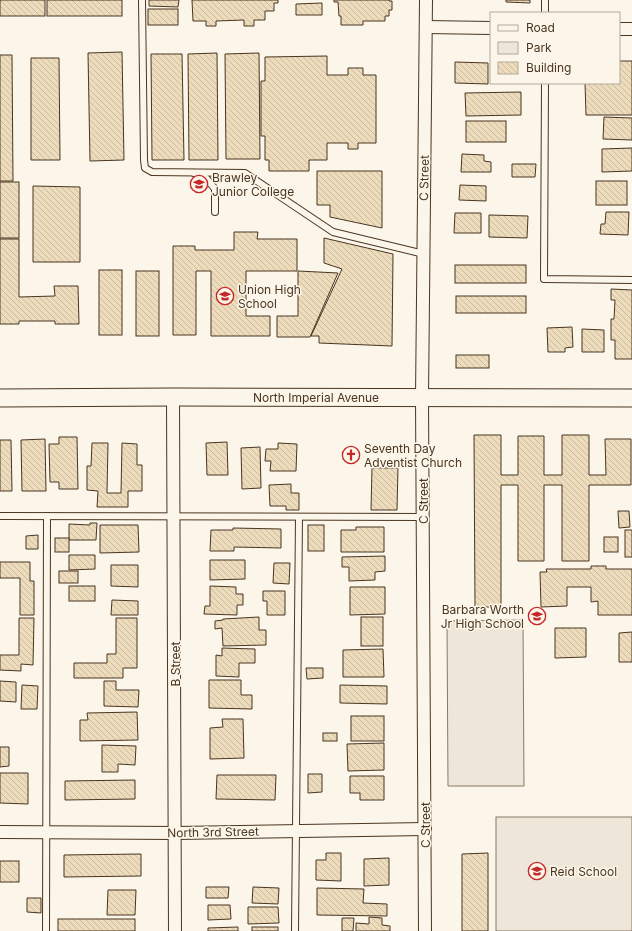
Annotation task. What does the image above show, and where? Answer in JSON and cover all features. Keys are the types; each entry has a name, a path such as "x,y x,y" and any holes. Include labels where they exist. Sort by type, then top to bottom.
{"street":[{"name":"C Street","path":"425,931 422,398 426,0"},
{"path":"426,27 490,28"},
{"path":"620,29 632,29"},
{"name":"B Street","path":"173,397 176,931"},
{"name":"North Imperial Avenue","path":"0,398 632,398"},
{"name":"North 3rd Street","path":"0,832 176,833 425,829"}],"lane":[{"path":"142,0 144,160 146,168 152,172 245,173 333,232 424,254"},
{"path":"545,0 545,12"},
{"path":"545,84 544,279 632,280"},
{"path":"189,172 206,178 215,189 215,212"},
{"path":"0,516 423,517"},
{"path":"46,931 47,516"},
{"path":"295,931 299,517"}],"green space":[{"path":"523,620 524,786 448,786 447,621"},
{"name":"Reid School","path":"496,817 632,817 632,931 496,931"}],"building":[{"path":"0,0 45,0 45,16 0,16"},
{"path":"47,0 122,0 122,16 47,16"},
{"path":"149,0 179,0 178,7 149,6"},
{"path":"192,0 278,0 278,3 274,3 274,11 265,11 265,20 254,20 254,26 244,26 244,20 216,21 216,26 206,26 206,21 193,21"},
{"path":"334,0 389,0 392,1 392,10 389,10 389,16 385,16 385,21 363,21 363,25 341,25 338,2 334,2"},
{"path":"506,0 530,0 530,3 506,2"},
{"path":"322,3 322,15 296,15 296,4"},
{"path":"148,9 178,9 178,25 148,25"},
{"path":"122,52 124,160 90,161 88,53"},
{"path":"217,53 218,160 189,160 188,54"},
{"path":"259,53 260,159 226,159 225,54"},
{"path":"151,54 182,54 184,160 152,160"},
{"path":"0,55 12,55 13,181 0,181"},
{"path":"327,56 327,75 348,75 348,68 363,68 363,75 376,75 376,143 358,143 358,149 348,149 348,143 327,143 327,160 309,160 309,171 269,171 269,160 265,160 265,136 261,136 261,81 265,81 265,57"},
{"path":"31,58 59,58 60,160 31,160"},
{"path":"620,61 632,61 632,115 586,115 585,84 620,84"},
{"path":"455,62 488,63 488,84 455,83"},
{"path":"521,92 521,115 466,116 465,93"},
{"path":"604,117 632,118 632,140 603,139"},
{"path":"466,121 506,121 506,142 466,142"},
{"path":"632,148 632,171 602,172 602,149"},
{"path":"462,154 484,155 484,161 491,162 491,172 461,172"},
{"path":"512,164 536,164 535,177 512,177"},
{"path":"317,171 382,171 382,228 330,217 330,205 317,205"},
{"path":"596,181 627,181 627,205 596,205"},
{"path":"0,182 19,182 19,238 0,238"},
{"path":"460,185 486,186 486,201 459,200"},
{"path":"33,186 80,187 80,262 33,262"},
{"path":"606,212 629,212 628,235 600,234 601,224 605,224"},
{"path":"455,213 481,213 481,233 454,233"},
{"path":"489,215 528,216 527,238 489,237"},
{"path":"234,232 258,232 257,239 297,239 297,271 246,271 246,316 270,316 270,336 211,336 211,271 196,271 196,335 173,335 173,246 195,246 195,250 234,250"},
{"path":"324,238 393,254 392,346 319,343 319,336 311,336 342,269 324,263"},
{"path":"0,239 19,239 19,297 55,296 54,286 78,286 79,324 55,324 55,321 19,321 19,324 0,324"},
{"path":"455,265 526,265 526,283 455,283"},
{"path":"99,270 122,270 122,335 99,335"},
{"path":"136,271 159,271 159,336 136,336"},
{"path":"298,271 338,273 310,337 277,337 277,316 298,316"},
{"path":"611,289 632,290 632,359 615,359 615,340 611,340 611,319 614,319 615,300 611,300"},
{"path":"456,296 526,296 526,313 456,313"},
{"path":"572,327 573,347 565,348 565,352 548,352 547,328"},
{"path":"582,329 604,330 604,352 582,352"},
{"path":"456,355 489,355 489,368 456,368"},
{"path":"474,435 501,435 501,475 518,475 518,436 544,436 544,475 562,475 562,435 589,435 589,475 606,475 605,439 631,439 631,485 589,485 589,561 562,561 562,485 544,485 544,561 518,561 518,485 501,485 501,607 475,607"},
{"path":"59,437 77,437 78,489 59,489 59,482 50,482 49,444 59,444"},
{"path":"45,439 46,491 22,491 21,440"},
{"path":"0,440 11,440 12,491 0,491"},
{"path":"227,442 228,475 207,475 206,443"},
{"path":"92,443 108,443 107,493 121,493 122,443 137,444 137,465 142,465 142,491 128,491 128,507 97,507 98,491 87,490 87,466 91,466"},
{"path":"278,443 297,444 296,471 270,471 271,461 265,461 266,449 278,449"},
{"path":"260,447 261,488 242,489 241,448"},
{"path":"372,468 398,468 397,510 371,510"},
{"path":"291,484 291,493 299,493 299,510 286,510 286,506 270,506 269,485"},
{"path":"618,511 629,511 630,527 619,528"},
{"path":"90,523 97,523 96,540 69,540 69,524 90,525"},
{"path":"100,525 138,525 139,552 100,553"},
{"path":"308,525 324,525 324,551 308,551"},
{"path":"356,527 384,527 384,552 341,552 341,530 356,530"},
{"path":"233,528 281,529 281,548 234,547 234,551 210,551 211,530 233,530"},
{"path":"625,530 632,530 632,557 625,557"},
{"path":"38,535 38,549 26,549 26,536"},
{"path":"604,537 618,537 618,552 604,552"},
{"path":"55,538 69,538 69,552 55,552"},
{"path":"69,555 95,555 95,569 69,570"},
{"path":"385,556 385,571 375,572 375,580 349,581 349,567 342,567 342,557"},
{"path":"210,560 245,560 245,579 210,580"},
{"path":"0,562 30,562 30,581 34,581 34,615 20,615 20,578 0,578"},
{"path":"274,563 290,563 289,584 273,583"},
{"path":"111,565 138,565 138,587 111,586"},
{"path":"591,566 606,566 606,569 632,569 632,615 598,615 598,601 591,602 591,587 567,587 567,606 541,607 540,572 547,572 546,569 591,569"},
{"path":"59,571 78,571 78,583 59,583"},
{"path":"69,586 95,586 95,601 69,601"},
{"path":"210,586 236,587 236,594 243,594 243,605 237,605 237,615 204,614 205,606 210,606"},
{"path":"350,587 385,587 385,614 350,615"},
{"path":"263,591 285,591 285,615 267,615 267,601 263,601"},
{"path":"112,600 138,601 138,615 111,615"},
{"path":"259,617 259,630 266,630 266,645 223,646 222,628 215,629 215,621 223,619"},
{"path":"361,617 383,617 383,646 361,646"},
{"path":"19,618 34,618 33,665 21,664 21,671 0,670 0,655 19,655"},
{"path":"116,618 137,618 137,668 123,668 123,678 74,678 74,663 107,663 107,654 116,654"},
{"path":"555,628 586,628 586,657 555,658"},
{"path":"632,632 632,662 619,662 619,633"},
{"path":"222,648 255,649 255,663 239,663 239,677 216,676 216,655 222,656"},
{"path":"383,649 384,677 343,677 343,650"},
{"path":"306,668 323,668 323,678 307,679"},
{"path":"209,680 241,680 241,695 252,695 252,709 209,708"},
{"path":"0,681 16,682 16,702 0,701"},
{"path":"104,681 116,681 116,690 139,690 138,707 104,706"},
{"path":"22,685 38,686 37,709 21,709"},
{"path":"340,685 387,686 387,704 340,703"},
{"path":"137,712 138,740 80,741 80,720 88,720 87,713"},
{"path":"351,716 384,716 384,741 351,741"},
{"path":"222,719 243,719 244,758 210,759 210,728 223,727"},
{"path":"323,733 337,733 337,741 323,741"},
{"path":"384,743 384,770 348,771 347,744"},
{"path":"102,745 136,746 135,765 118,764 118,772 102,772"},
{"path":"0,747 9,747 9,766 0,767"},
{"path":"0,773 28,773 28,804 0,803"},
{"path":"308,774 322,774 322,792 308,793"},
{"path":"217,775 276,775 275,800 216,799"},
{"path":"350,776 384,776 384,800 360,800 360,793 350,793"},
{"path":"135,780 135,799 65,800 65,781"},
{"path":"326,853 341,853 341,881 316,880 316,860 326,860"},
{"path":"488,853 488,931 462,931 462,854"},
{"path":"141,854 141,876 64,877 64,855"},
{"path":"389,858 389,885 364,886 364,859"},
{"path":"0,861 19,861 19,882 0,882"},
{"path":"206,887 229,887 228,898 206,898"},
{"path":"253,887 279,888 278,904 252,903"},
{"path":"317,888 364,889 363,903 387,904 387,916 317,915"},
{"path":"108,890 136,890 135,915 107,915"},
{"path":"27,898 41,898 41,913 27,912"},
{"path":"208,905 230,905 231,919 208,920"},
{"path":"248,907 278,907 279,923 248,924"},
{"path":"369,917 382,918 382,925 390,926 390,931 356,931 356,923 369,924"},
{"path":"342,918 354,918 353,931 342,931"},
{"path":"58,919 135,919 135,931 58,931"},
{"path":"238,927 238,931 208,931 208,928"},
{"path":"252,927 278,927 278,931 252,931"}],"place":[{"name":"Brawley Junior College","path":"199,184"},
{"name":"Union High School","path":"225,296"},
{"name":"Seventh Day Adventist Church","path":"351,455"},
{"name":"Barbara Worth Jr High School","path":"537,616"},
{"name":"Reid School","path":"537,871"}]}
